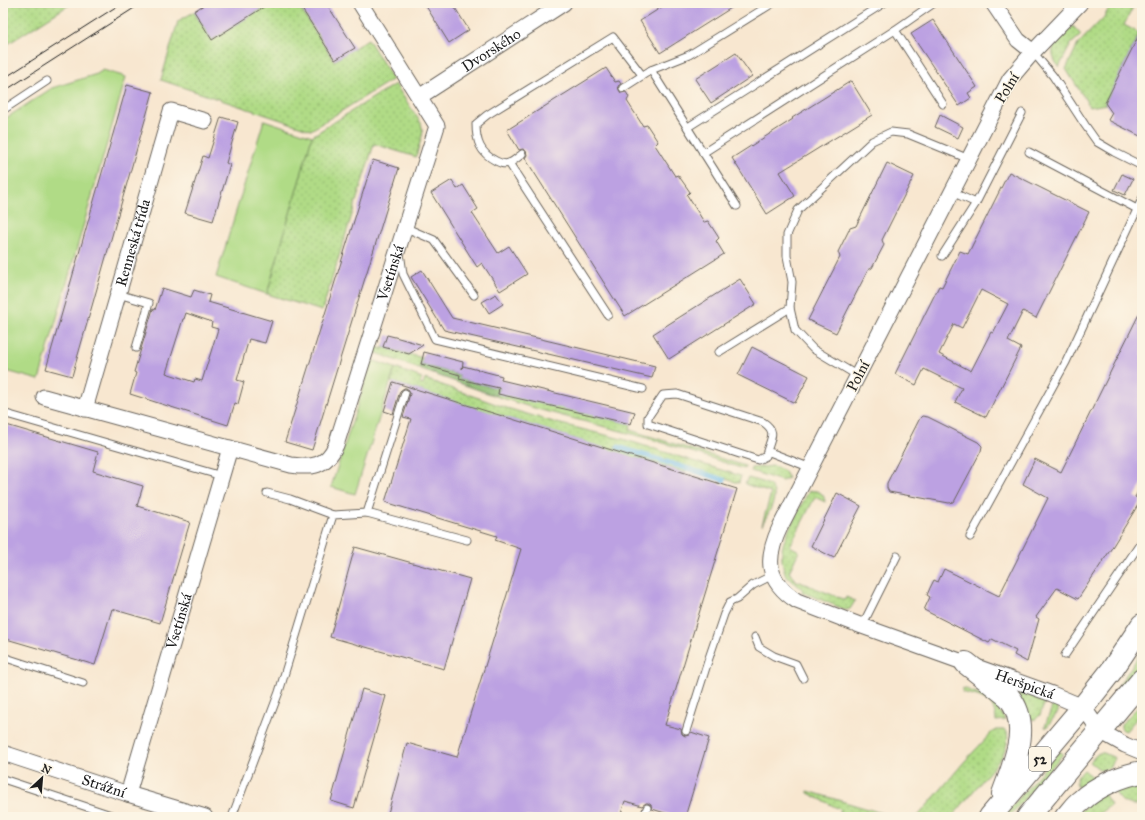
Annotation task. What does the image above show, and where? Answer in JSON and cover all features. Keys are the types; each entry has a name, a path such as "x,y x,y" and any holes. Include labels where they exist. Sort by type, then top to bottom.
{"main road":[{"name":"52","path":"994,813 1083,708 1112,670 1142,625"},
{"path":"966,663 1009,697 1014,704 1020,724 1021,738 1014,765 994,813"},
{"name":"52","path":"1028,817 1142,680"},
{"path":"1066,817 1081,800 1106,784 1142,772"}],"street":[{"name":"Vsetínská","path":"44,396 85,409 291,465 307,467 320,463 333,453 436,126 360,3"},
{"name":"Dvorského","path":"419,97 564,3"},
{"path":"993,3 1018,40 1033,52"},
{"name":"Polní","path":"966,663 797,601 789,596 779,586 773,575 770,558 773,542 1010,79 1033,52 1080,3"},
{"name":"Renneská třída","path":"85,409 171,111 205,121"},
{"name":"Vsetínská","path":"128,794 230,448"},
{"name":"Heršpická","path":"966,663 1052,694 1083,708 1100,731"},
{"path":"1100,731 1125,745 1142,752"},
{"name":"Strážní","path":"3,753 128,794 205,817"}],"lane":[{"path":"623,88 651,70 689,54 773,3"},
{"path":"688,127 884,3"},
{"path":"703,152 895,30 934,3"},
{"path":"895,30 943,104"},
{"path":"522,154 509,163 503,164 488,157 480,147 476,136 476,124 487,115 613,37 642,75"},
{"path":"1033,52 1053,76 1097,142 1142,166"},
{"path":"651,70 737,206"},
{"path":"3,110 47,81"},
{"path":"942,256 976,203 1022,113"},
{"path":"858,376 813,349 795,330 790,308 792,282 787,256 787,235 798,210 872,141 891,132 908,134 969,159"},
{"path":"1029,152 1137,209"},
{"path":"509,163 608,315"},
{"path":"952,192 976,203"},
{"path":"970,537 1066,362 1142,199"},
{"path":"404,227 434,240 474,295"},
{"path":"395,256 401,259 403,274 436,339 643,389"},
{"path":"118,294 149,303 136,348"},
{"path":"719,352 790,308"},
{"path":"367,513 405,393"},
{"path":"677,394 763,422 770,426 772,434 767,452 766,456 758,460 648,424 648,417 663,395 677,394"},
{"path":"3,413 222,476"},
{"path":"767,452 811,468"},
{"path":"267,493 290,499 333,515 367,513 467,540"},
{"path":"232,817 279,692 333,515"},
{"path":"1065,655 1142,541"},
{"path":"862,626 897,556"},
{"path":"686,731 724,614 730,602 737,599 754,585 773,575"},
{"path":"755,637 760,647 774,656 796,664 803,678"},
{"path":"3,657 83,683"},
{"path":"3,779 117,817"},
{"path":"644,817 647,808"}],"green space":[{"path":"3,3 72,3 3,47"},
{"path":"270,3 297,3 334,61 368,39 393,79 311,130 161,80 178,21 194,12 212,40"},
{"path":"1112,3 1135,3 1124,25 1139,33 1105,103 1106,104 1090,107 1066,69 1078,44 1104,17"},
{"path":"1073,26 1081,35 1071,44 1059,67 1053,54 1053,49 1058,40"},
{"path":"103,70 126,77 39,380 3,370 3,120 52,88 97,74"},
{"path":"395,84 421,123 423,132 416,157 374,144 322,311 267,294 312,136"},
{"path":"264,120 312,136 267,294 216,277"},
{"path":"371,347 383,349 383,347 423,358 419,369 374,352"},
{"path":"372,360 395,368 355,494 331,487"},
{"path":"421,364 460,375 460,379 499,388 496,396 419,369"},
{"path":"395,368 422,378 420,384 423,385 425,379 507,408 557,423 626,440 741,476 739,483 615,446 686,469 685,473 391,382"},
{"path":"498,393 631,424 630,430 745,466 744,469 657,441 529,406 496,396"},
{"path":"774,466 785,471 788,478 782,481 751,471 751,468"},
{"path":"748,478 769,485 773,489 774,499 762,525 771,493 745,484"},
{"path":"809,491 820,492 825,502 815,497 790,546 799,551 789,572 795,580 845,600 846,597 855,601 850,609 846,610 802,592 803,590 788,577 787,578 784,571 782,557 783,544 793,520"},
{"path":"1142,651 1142,663 1121,691 1118,692 1117,688"},
{"path":"963,688 984,696 993,702 1005,720 996,721 993,707 990,703 980,697 962,692"},
{"path":"1014,690 1044,700 1045,702 1040,715 1036,719 1024,720"},
{"path":"1053,704 1056,704 1058,712 1046,728 1045,726"},
{"path":"1140,705 1142,706 1142,712 1126,731 1123,730 1121,728 1121,724"},
{"path":"994,730 1004,730 1007,732 1006,748 1003,755 952,817 916,817 964,762"},
{"path":"1059,751 1063,754 1009,817 1003,817"},
{"path":"1099,753 1104,753 1115,758 1111,765 1105,770 1100,770 1090,762"},
{"path":"1084,770 1098,781 1082,789 1077,786 1076,781"},
{"path":"1142,779 1142,805 1127,804 1118,797 1113,788"},
{"path":"808,791 895,817 838,817 841,810 808,793"},
{"path":"1103,792 1111,805 1094,817 1073,817"}],"building":[{"path":"207,3 270,3 212,40 194,11"},
{"path":"298,3 326,3 355,48 335,60"},
{"path":"424,3 452,3 469,30 449,43"},
{"path":"668,3 739,3 660,53 640,21"},
{"path":"933,20 977,87 968,93 971,98 959,106 911,34"},
{"path":"1142,29 1142,137 1108,120 1112,113 1105,103"},
{"path":"736,53 752,76 711,103 695,79"},
{"path":"606,68 615,82 619,81 621,84 618,86 619,90 621,93 626,92 629,97 627,101 643,126 647,125 658,142 655,145 675,176 678,175 690,192 687,195 704,222 708,221 719,238 716,241 724,254 625,316 525,158 527,155 526,151 523,149 519,150 507,130"},
{"path":"851,81 872,115 780,172 795,196 767,214 732,158"},
{"path":"127,85 153,92 72,376 46,369"},
{"path":"940,115 963,127 958,138 935,127"},
{"path":"221,117 238,122 226,163 230,165 213,221 185,213 203,156 208,158"},
{"path":"373,160 399,168 312,450 285,442"},
{"path":"887,163 914,176 882,240 884,245 872,268 868,270 836,333 808,320 840,257 838,252 850,228 856,226"},
{"path":"1009,172 1089,212 1036,318 1023,311 1008,341 1021,348 986,417 955,402 962,388 924,369 916,385 895,374 939,286 942,287 960,251 968,254","holes":["981,290 1008,304 993,333 991,332 971,371 939,354 954,324 962,328"]},
{"path":"1122,174 1133,179 1125,195 1114,190"},
{"path":"452,180 457,189 463,185 478,209 472,213 498,253 509,246 527,274 500,291 482,263 477,267 431,193"},
{"path":"422,270 452,318 655,366 652,378 444,330 411,277"},
{"path":"740,279 756,304 669,359 653,334"},
{"path":"162,288 191,297 194,290 210,295 208,302 272,321 265,343 249,339 237,380 244,382 238,404 235,403 228,425 130,394 136,373 134,372 153,309 155,310","holes":["186,313 212,322 211,327 218,329 202,381 195,379 194,382 166,373"]},
{"path":"496,294 503,304 489,313 482,302"},
{"path":"1142,308 1142,484 1135,497 1141,500 1078,599 1057,588 1036,617 1039,619 1027,662 1014,655 1016,651 992,639 989,643 924,610 930,597 927,595 930,588 934,580 938,582 944,569 999,596 1048,498 1023,484 1035,459 1061,472"},
{"path":"387,335 423,345 409,354 383,347"},
{"path":"752,347 809,376 795,403 738,375"},
{"path":"424,352 463,362 462,369 463,366 502,376 501,380 635,412 631,424 498,394 499,388 459,379 460,375 421,364"},
{"path":"393,382 737,489 665,725 681,729 682,734 685,736 689,735 691,732 709,738 685,817 678,817 652,809 651,805 648,803 642,806 625,801 620,817 387,817 407,743 457,757 521,549 495,540 497,536 385,502 411,419 403,417 410,394 409,390 406,388 400,391 393,414 384,411"},
{"path":"922,416 928,417 978,442 982,446 981,451 954,502 949,503 889,492 887,488 887,483"},
{"path":"3,424 98,452 93,471 143,486 137,506 190,522 160,623 112,609 95,665 3,638"},
{"path":"837,493 861,506 834,558 811,546"},
{"path":"355,547 470,579 444,669 330,637"},
{"path":"362,689 386,696 354,808 331,801"}],"waterway":[{"path":"618,447 724,480"}],"tram line":[{"path":"3,79 122,3"},
{"path":"3,92 142,3"}]}
